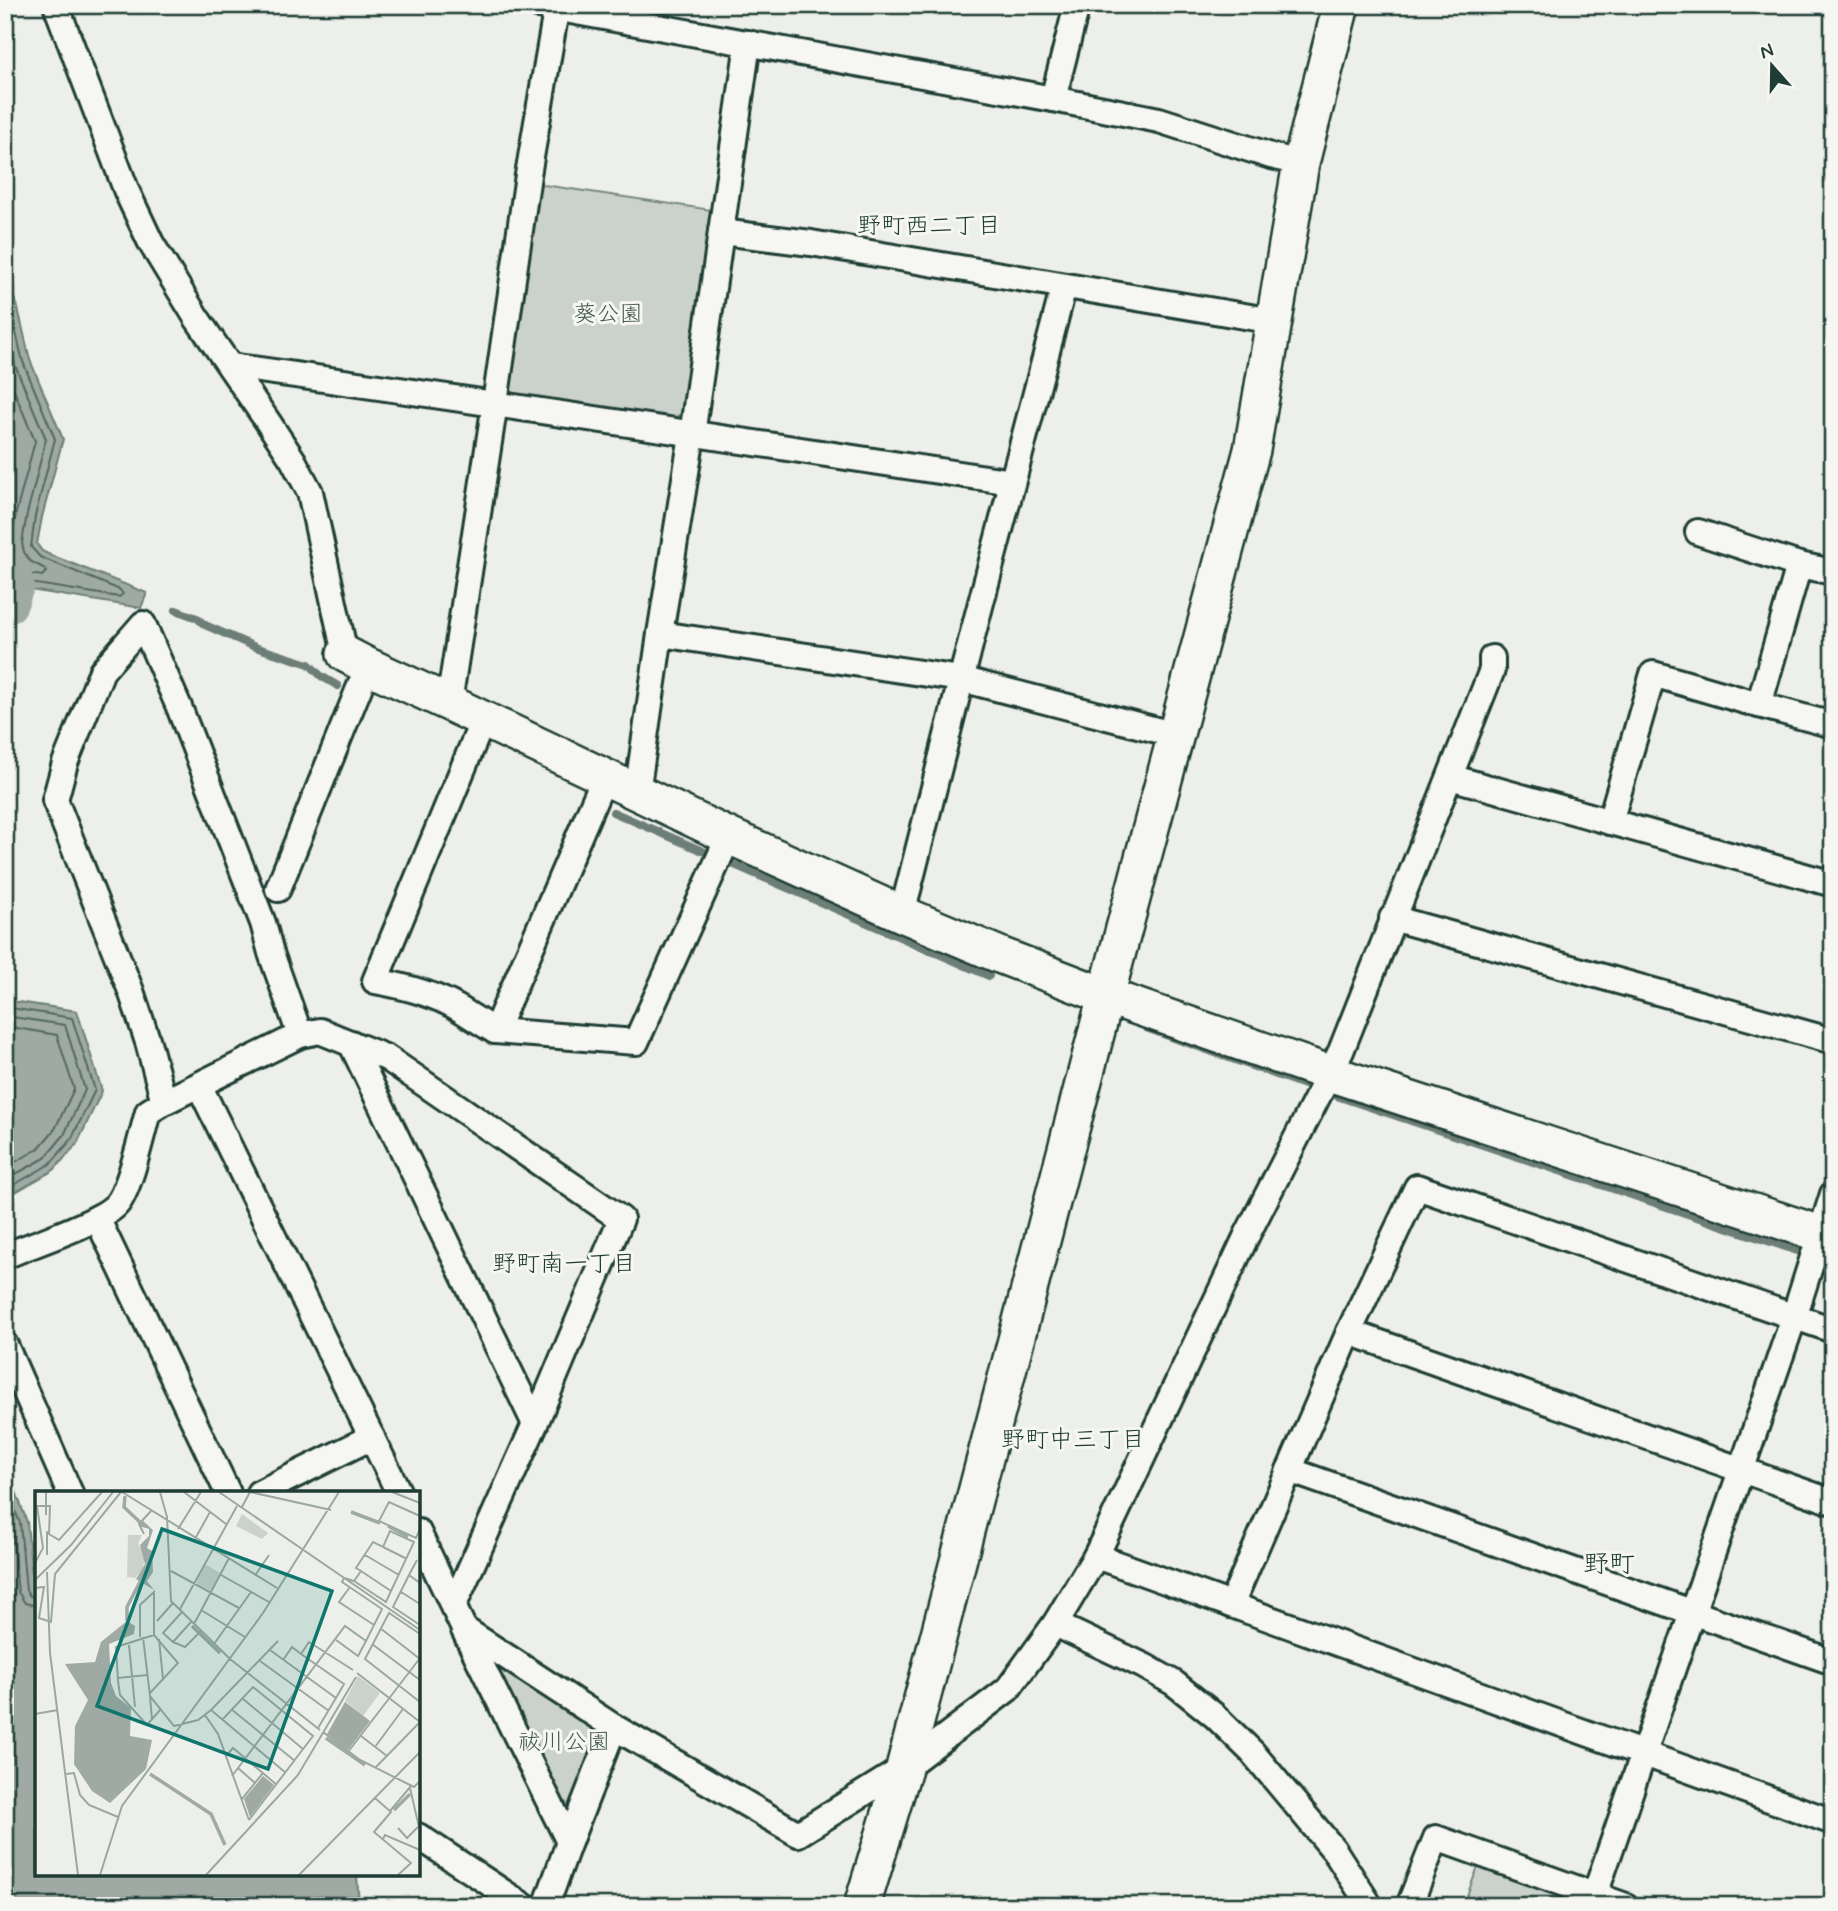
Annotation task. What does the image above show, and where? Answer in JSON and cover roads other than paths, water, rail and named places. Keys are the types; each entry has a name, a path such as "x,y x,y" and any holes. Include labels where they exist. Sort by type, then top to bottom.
{"street":[{"path":"56,5 127,192 151,243 196,317 293,460 310,492 356,660 278,889"},
{"path":"1053,99 1077,5"},
{"path":"862,1906 904,1768 1252,450 1301,163 1341,5"},
{"path":"449,703 551,6 1159,120 1301,163"},
{"path":"637,793 748,43"},
{"path":"721,232 811,243 1274,321"},
{"path":"902,914 1064,286"},
{"path":"230,366 495,403 1012,482"},
{"path":"1698,532 1798,565 1833,572"},
{"path":"1759,705 1798,565"},
{"path":"164,1102 131,991 55,800 65,763 102,671 143,624 179,707 263,923 300,1035"},
{"path":"660,634 961,679 1176,736"},
{"path":"459,1618 614,1727 798,1834 904,1768 1008,1689 1055,1624 1096,1556 1247,1235 1341,1051 1492,670 1492,658"},
{"path":"356,660 604,776 728,839 1002,956 1323,1086 1821,1246"},
{"path":"1610,822 1653,674 1833,725"},
{"path":"483,720 375,981 409,988 456,1006 495,1031 636,1042 728,839"},
{"path":"495,1031 604,776"},
{"path":"1450,777 1833,884"},
{"path":"1392,918 1833,1041"},
{"path":"5,1256 97,1218 117,1204 126,1186 148,1112 300,1035 320,1031 387,1058 621,1219 535,1424 459,1618"},
{"path":"351,1043 535,1424"},
{"path":"199,1085 398,1491"},
{"path":"1231,1605 1349,1332 1417,1187 1833,1331"},
{"path":"1592,1900 1821,1246 1833,1194"},
{"path":"97,1218 227,1491"},
{"path":"1349,1332 1833,1502"},
{"path":"5,1345 69,1491"},
{"path":"263,1491 372,1437"},
{"path":"1289,1469 1833,1662"},
{"path":"420,1536 569,1842"},
{"path":"1096,1556 1833,1822"},
{"path":"1055,1624 1174,1683 1215,1716 1252,1752 1334,1850 1370,1906"},
{"path":"546,1906 614,1727"},
{"path":"420,1837 514,1903"},
{"path":"1409,1906 1436,1838 1592,1900 1626,1906"}],"water":[{"path":"5,282 17,304 30,360 63,439 37,544 48,554 147,593 141,608 5,586"},
{"path":"5,1000 77,1011 102,1091 77,1144 54,1170 5,1198"},
{"path":"5,1461 27,1522 35,1592 35,1876 357,1876 359,1906 5,1906"}],"waterway":[{"path":"5,574 11,584 5,601"},
{"path":"176,610 255,647 309,664 321,676 338,686"},
{"path":"613,812 989,976"},
{"path":"1146,1028 1304,1085 1833,1263"}],"district":[{"name":"野町西二丁目","path":"929,226"},
{"name":"野町南一丁目","path":"564,1264"},
{"name":"野町中三丁目","path":"1073,1440"},
{"name":"野町","path":"1609,1565"}],"park label":[{"name":"葵公園","path":"608,315"},
{"name":"祓川公園","path":"564,1743"}]}
